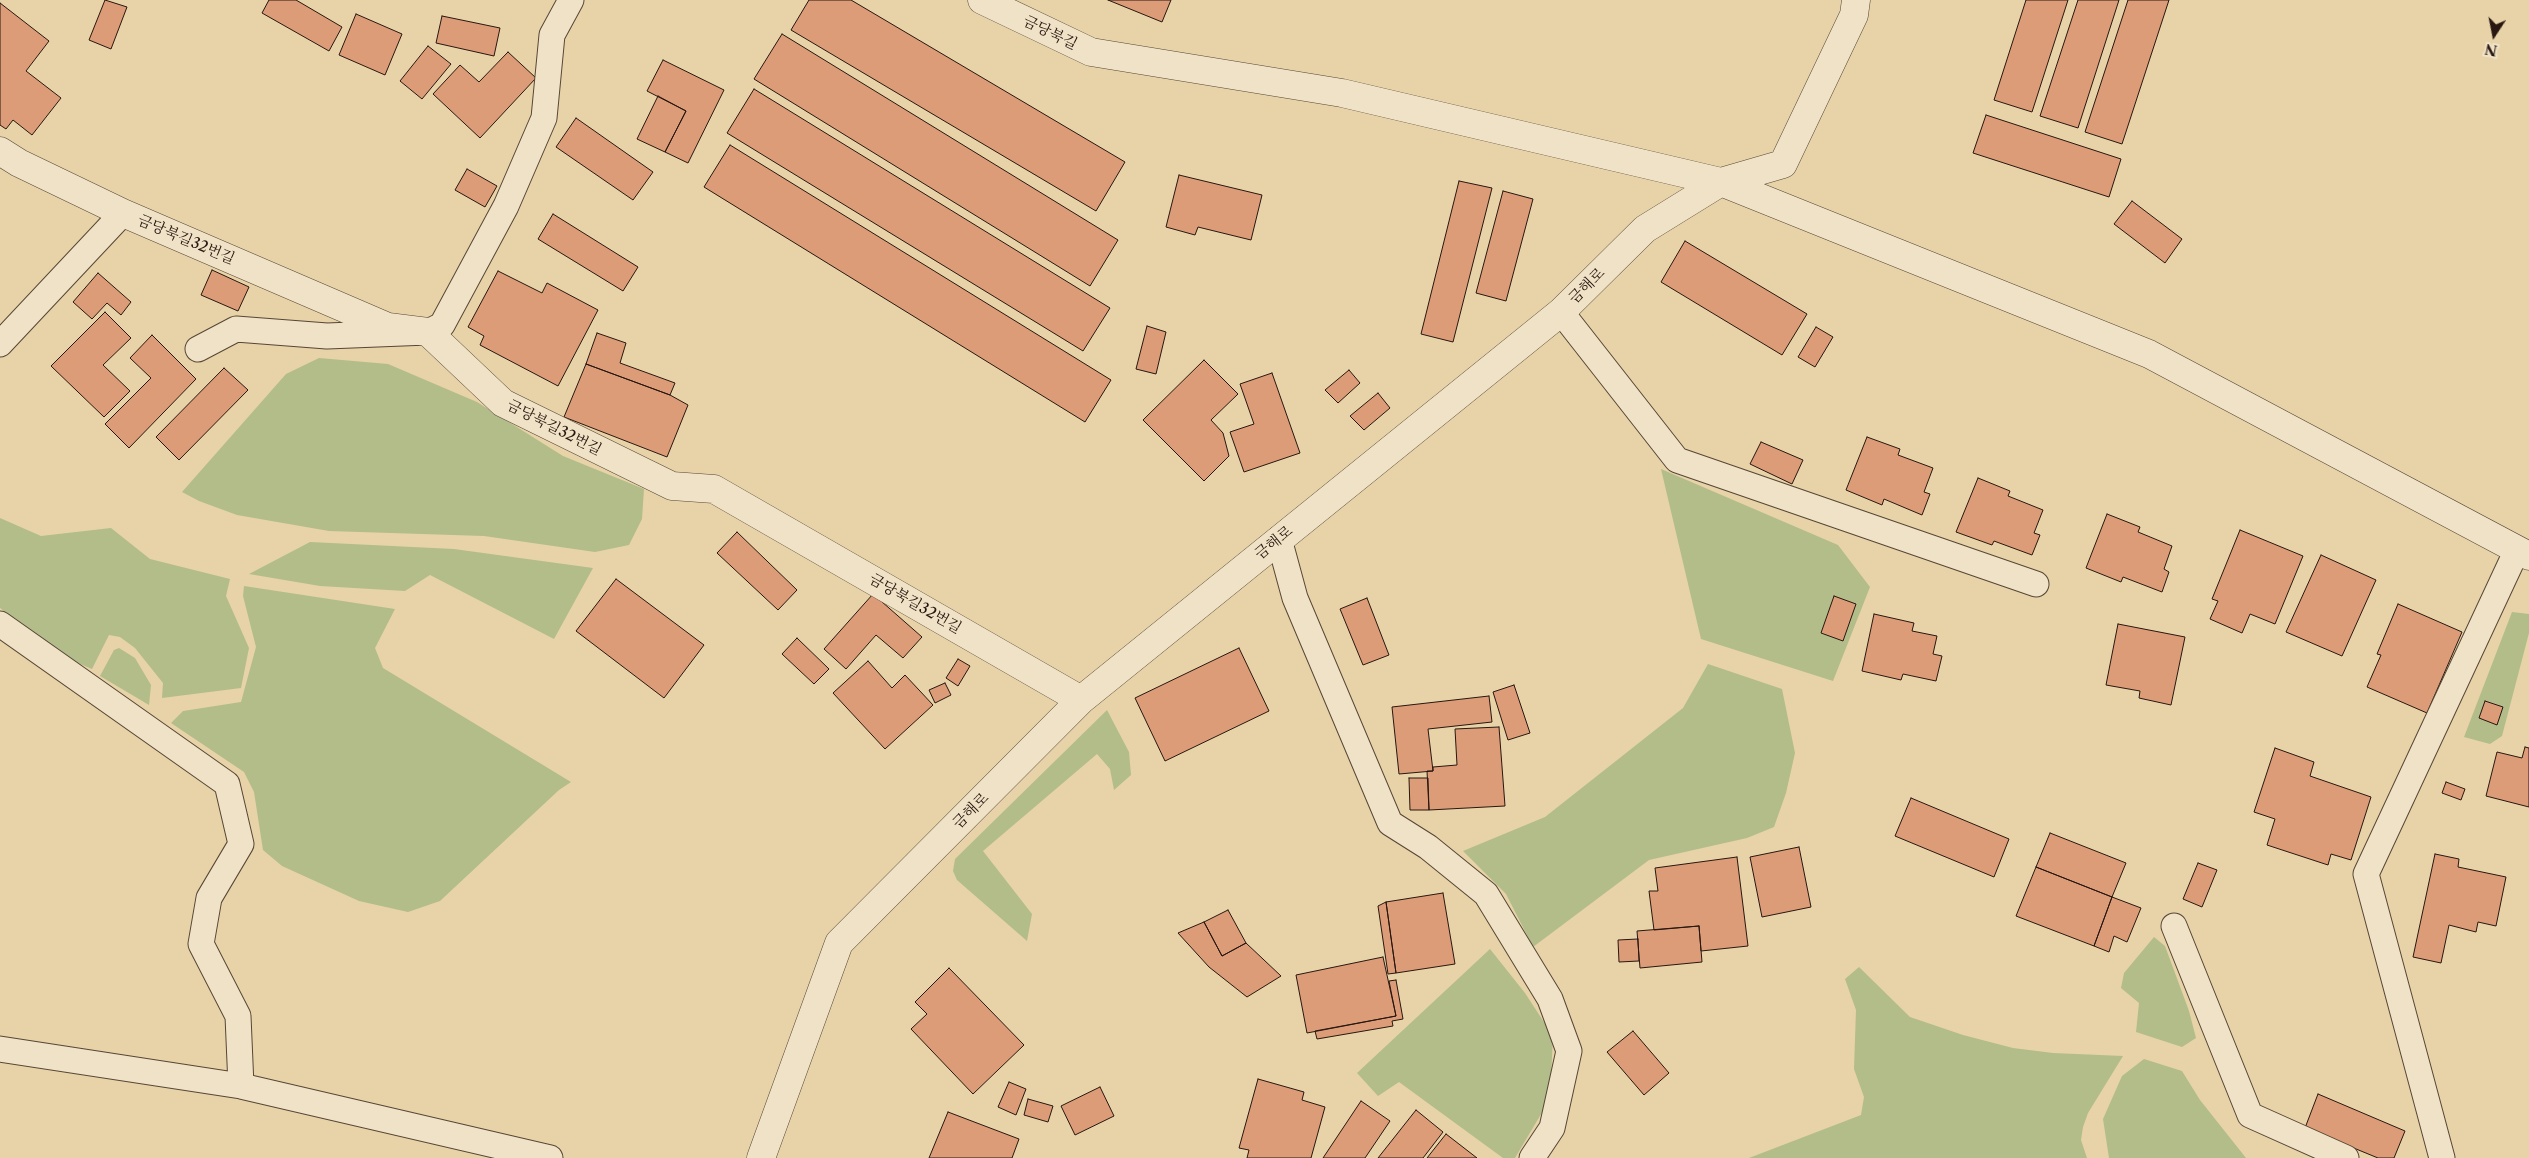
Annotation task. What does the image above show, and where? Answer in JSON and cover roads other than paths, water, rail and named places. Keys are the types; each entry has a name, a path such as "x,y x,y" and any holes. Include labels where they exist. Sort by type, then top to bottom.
{"street":[{"name":"금당북길","path":"982,0 1091,52 1342,93 1721,182 2149,354 2523,553"},
{"name":"금해로","path":"761,1158 839,942 1081,700 1561,312 1645,229 1721,182 1783,164 1854,15 1856,0"},
{"name":"금당북길32번길","path":"0,151 19,163 123,214 388,327 428,332 503,403 672,486 714,489 1081,700"}],"lane":[{"path":"198,349 236,329 328,336 428,332 442,325 506,206 541,127 544,118 552,36 571,0"},
{"path":"0,344 123,214"},
{"path":"1561,312 1677,460 2036,584"},
{"path":"1279,539 1295,598 1390,823 1428,847 1486,894 1550,999 1569,1051 1552,1128 1532,1158"},
{"path":"2442,1158 2366,874 2523,553"},
{"path":"0,624 227,784 241,844 209,898 201,944 238,1016 241,1086"},
{"path":"2174,926 2250,1115 2346,1158"},
{"path":"0,1049 241,1086 550,1158"}]}
